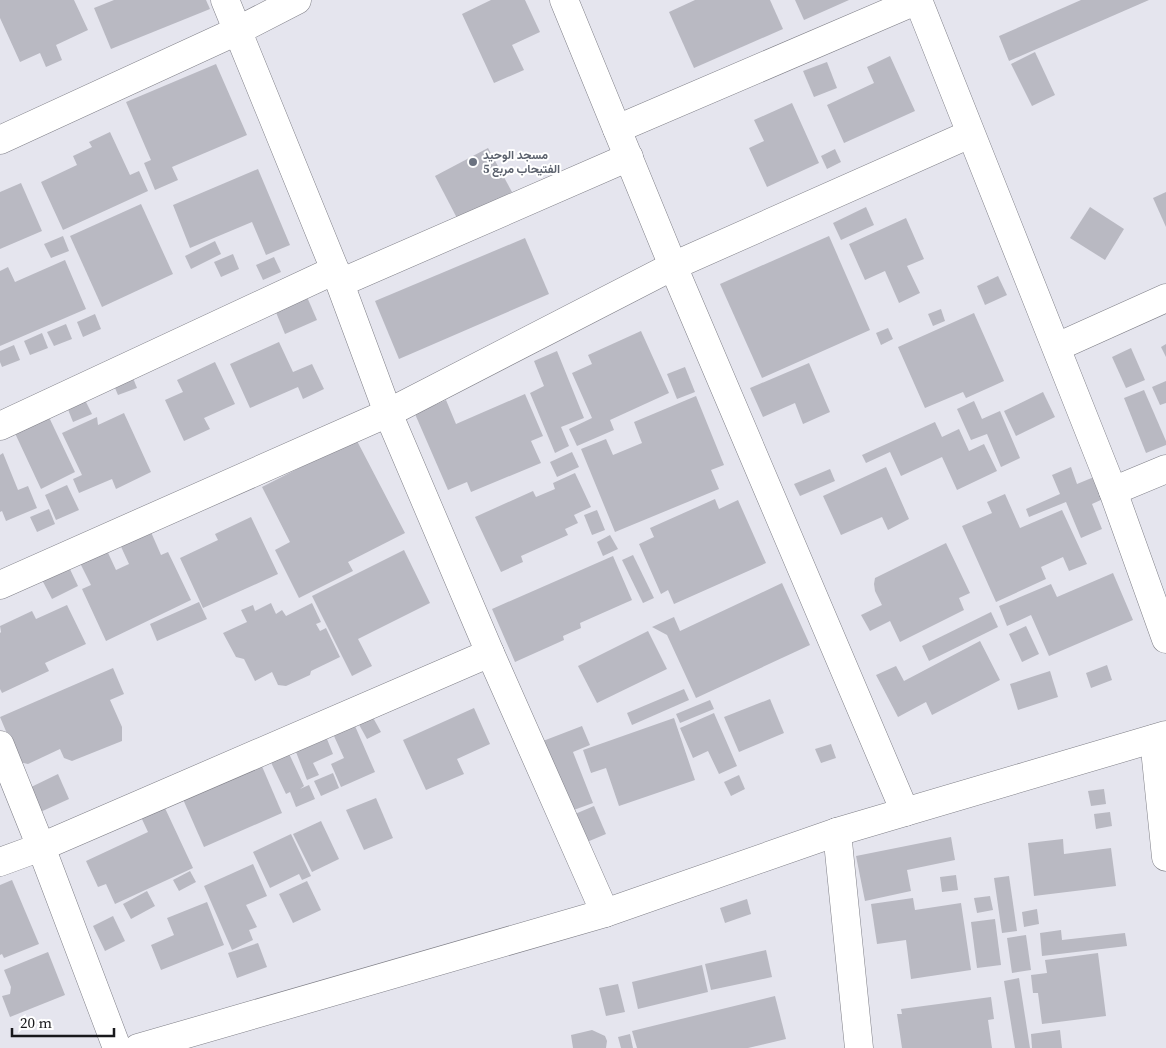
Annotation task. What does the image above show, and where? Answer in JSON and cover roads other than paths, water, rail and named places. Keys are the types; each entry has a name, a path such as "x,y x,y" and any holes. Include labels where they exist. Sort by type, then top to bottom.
{"street":[{"path":"224,0 337,277 388,413 490,653 605,913"},
{"path":"0,140 237,31 297,0"},
{"path":"564,0 673,266 905,812"},
{"path":"617,129 918,0 1113,490 1166,639"},
{"path":"0,585 388,413 673,266 970,134"},
{"path":"0,426 337,277 629,157"},
{"path":"1057,347 1166,298"},
{"path":"1113,490 1166,469"},
{"path":"0,862 42,847 490,653"},
{"path":"138,1048 605,913 837,832 1160,737 1166,857"},
{"path":"0,745 42,847 117,1048"},
{"path":"837,832 859,1048"}],"place":[{"name":"مسجد الوحيد الفتيحاب مربع 5","path":"473,162"}]}
